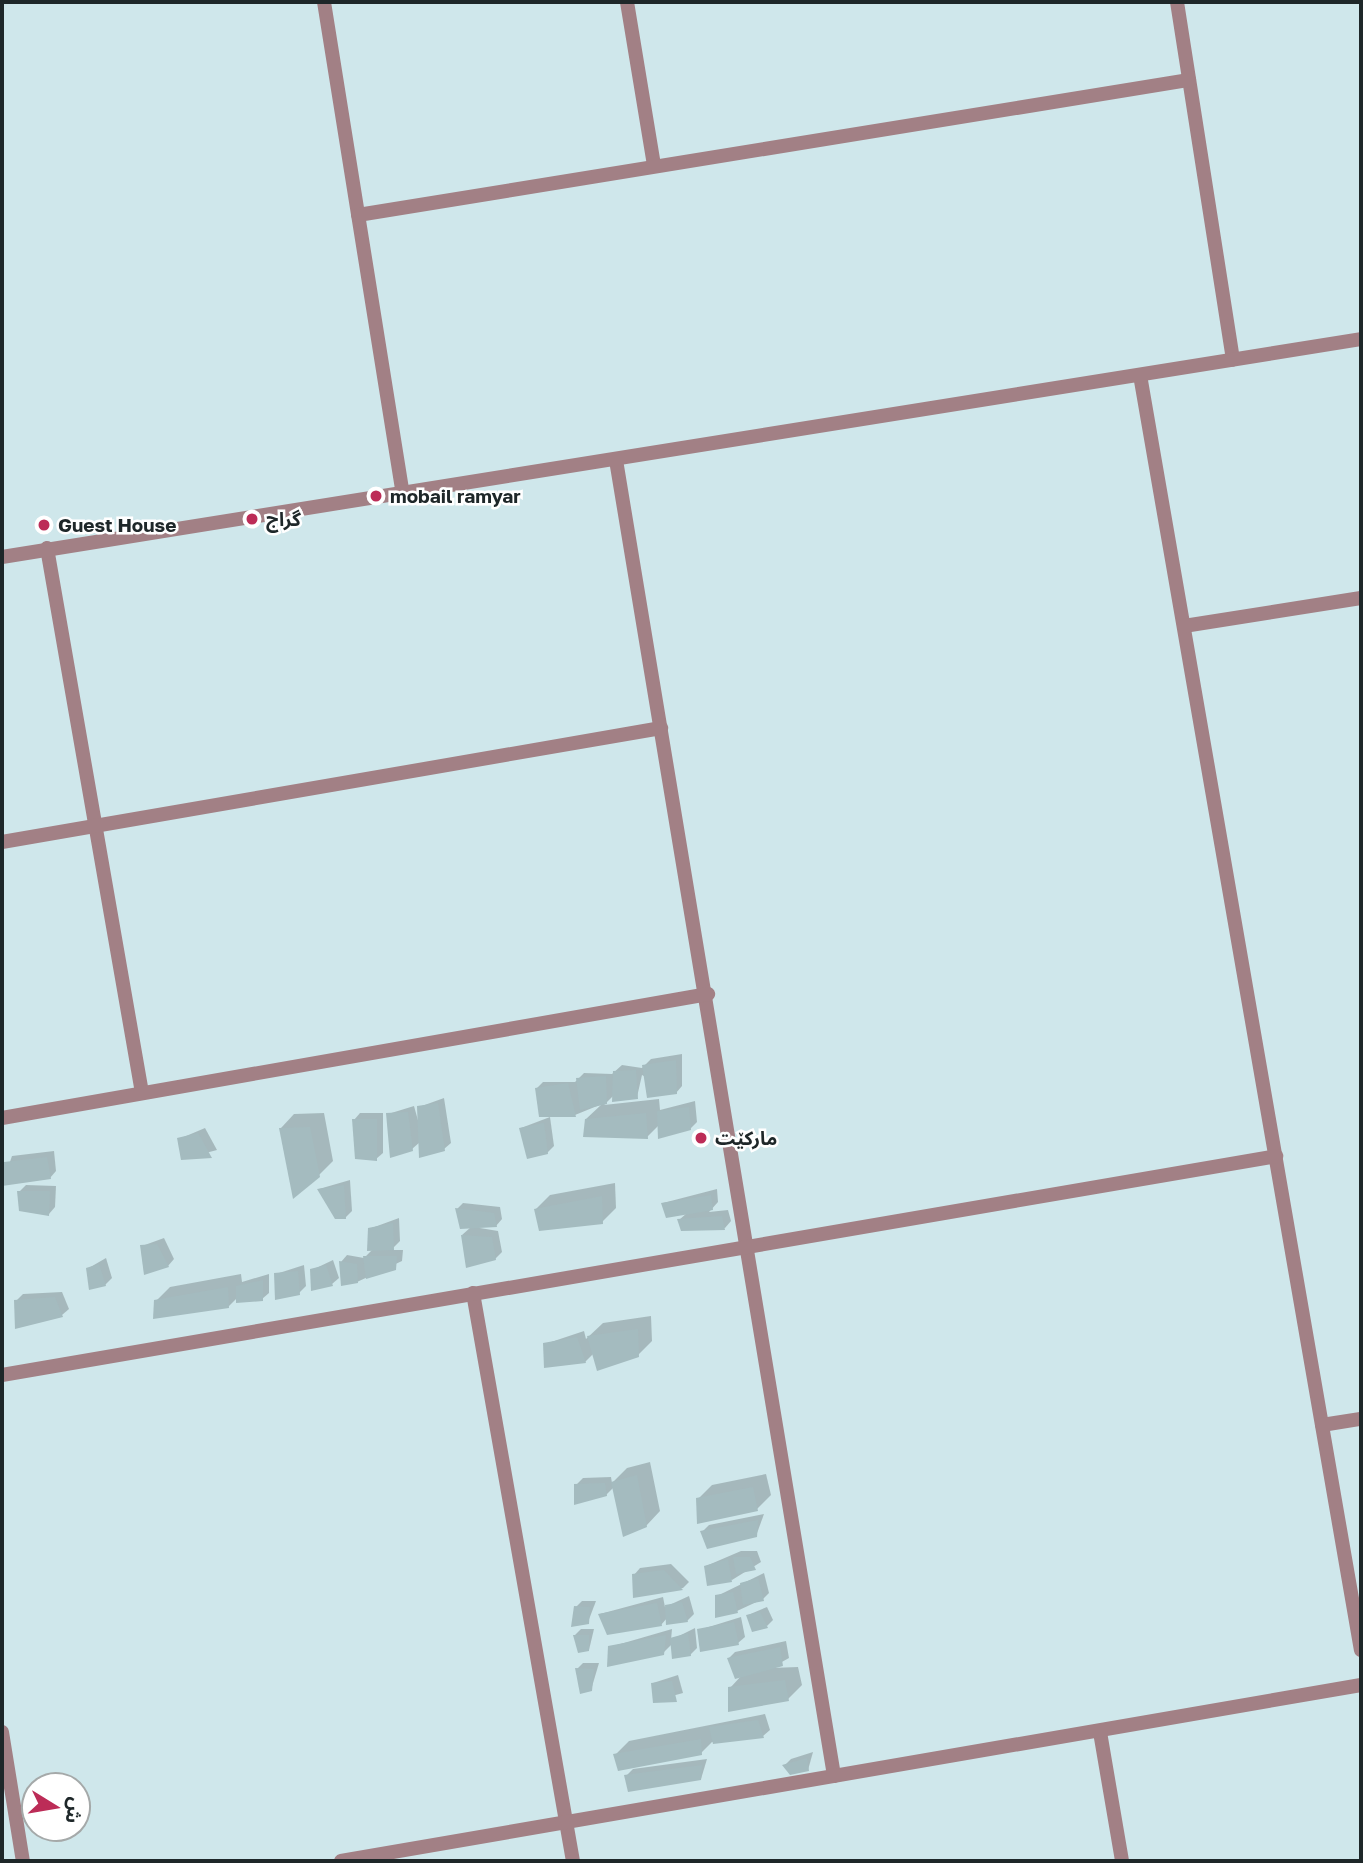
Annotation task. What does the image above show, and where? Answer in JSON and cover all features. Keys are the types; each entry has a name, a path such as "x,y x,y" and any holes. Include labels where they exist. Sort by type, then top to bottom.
{"street":[{"path":"324,2 403,493"},
{"path":"627,2 654,165"},
{"path":"1177,2 1233,360"},
{"path":"358,215 1189,80"},
{"path":"2,557 1361,339"},
{"path":"1140,375 1361,1650"},
{"path":"617,460 708,994 746,1246 834,1776"},
{"path":"47,548 142,1093"},
{"path":"1184,626 1361,598"},
{"path":"2,842 661,728"},
{"path":"2,1118 708,994"},
{"path":"2,1375 1276,1156"},
{"path":"473,1293 573,1861"},
{"path":"1322,1426 1361,1419"},
{"path":"341,1861 1361,1685"},
{"path":"2,1732 23,1861"},
{"path":"1100,1732 1122,1861"}],"building":[{"path":"676,1060 677,1094 647,1098 642,1065"},
{"path":"636,1070 638,1099 612,1102 613,1071"},
{"path":"606,1076 607,1104 580,1110 576,1078"},
{"path":"568,1083 576,1117 539,1117 535,1088"},
{"path":"438,1103 445,1151 419,1158 417,1106"},
{"path":"689,1107 691,1130 658,1139 657,1111"},
{"path":"408,1112 413,1151 390,1158 386,1113"},
{"path":"646,1113 648,1139 583,1137 585,1119"},
{"path":"352,1119 377,1119 377,1161 355,1159"},
{"path":"544,1123 548,1154 527,1159 519,1128"},
{"path":"310,1127 320,1177 293,1199 279,1128"},
{"path":"198,1133 212,1158 181,1160 177,1138"},
{"path":"47,1157 51,1179 2,1186 4,1162"},
{"path":"344,1185 346,1219 335,1219 317,1189"},
{"path":"17,1191 50,1191 49,1216 19,1211"},
{"path":"711,1195 713,1210 666,1218 661,1203"},
{"path":"602,1196 603,1224 539,1231 534,1209"},
{"path":"455,1208 494,1213 497,1227 460,1229"},
{"path":"722,1216 725,1230 681,1231 677,1219"},
{"path":"393,1223 394,1250 367,1251 368,1228"},
{"path":"461,1235 492,1237 496,1260 466,1268"},
{"path":"157,1244 169,1267 144,1275 140,1245"},
{"path":"363,1256 397,1256 396,1270 366,1279"},
{"path":"339,1261 357,1264 358,1283 341,1286"},
{"path":"99,1264 106,1286 89,1290 86,1268"},
{"path":"326,1265 333,1286 311,1291 310,1269"},
{"path":"298,1271 300,1295 275,1300 274,1273"},
{"path":"263,1280 263,1301 236,1303 236,1286"},
{"path":"228,1287 229,1308 153,1319 154,1300"},
{"path":"55,1297 63,1317 15,1329 14,1300"},
{"path":"638,1329 639,1357 597,1371 587,1336"},
{"path":"577,1337 586,1363 544,1368 543,1343"},
{"path":"637,1475 647,1527 623,1537 611,1482"},
{"path":"605,1483 607,1496 574,1505 574,1484"},
{"path":"753,1487 758,1511 697,1524 696,1498"},
{"path":"758,1520 757,1537 707,1549 700,1531"},
{"path":"733,1557 750,1557 756,1570 736,1574"},
{"path":"728,1559 732,1582 707,1586 704,1566"},
{"path":"664,1570 683,1590 633,1598 632,1574"},
{"path":"758,1578 764,1601 743,1605 740,1583"},
{"path":"733,1592 738,1613 715,1618 715,1595"},
{"path":"682,1602 688,1622 666,1625 665,1605"},
{"path":"657,1603 662,1626 607,1635 598,1614"},
{"path":"574,1606 590,1607 589,1624 571,1627"},
{"path":"760,1612 768,1628 752,1632 746,1615"},
{"path":"734,1622 739,1645 700,1652 697,1629"},
{"path":"688,1633 691,1656 672,1659 670,1638"},
{"path":"573,1635 589,1635 589,1651 578,1653"},
{"path":"666,1635 664,1655 607,1667 608,1646"},
{"path":"780,1647 783,1666 735,1679 727,1658"},
{"path":"575,1668 594,1669 592,1691 580,1694"},
{"path":"785,1680 789,1701 728,1712 728,1687"},
{"path":"672,1681 677,1702 653,1703 651,1683"},
{"path":"758,1720 764,1738 713,1744 709,1727"},
{"path":"701,1739 702,1755 618,1771 613,1754"},
{"path":"807,1758 809,1771 790,1775 782,1765"},
{"path":"702,1765 701,1780 628,1792 624,1775"}],"place":[{"name":"mobail ramyar","path":"376,496"},
{"name":"گراج","path":"252,519"},
{"name":"Guest House","path":"44,525"},
{"name":"مارکێت","path":"701,1138"}]}
